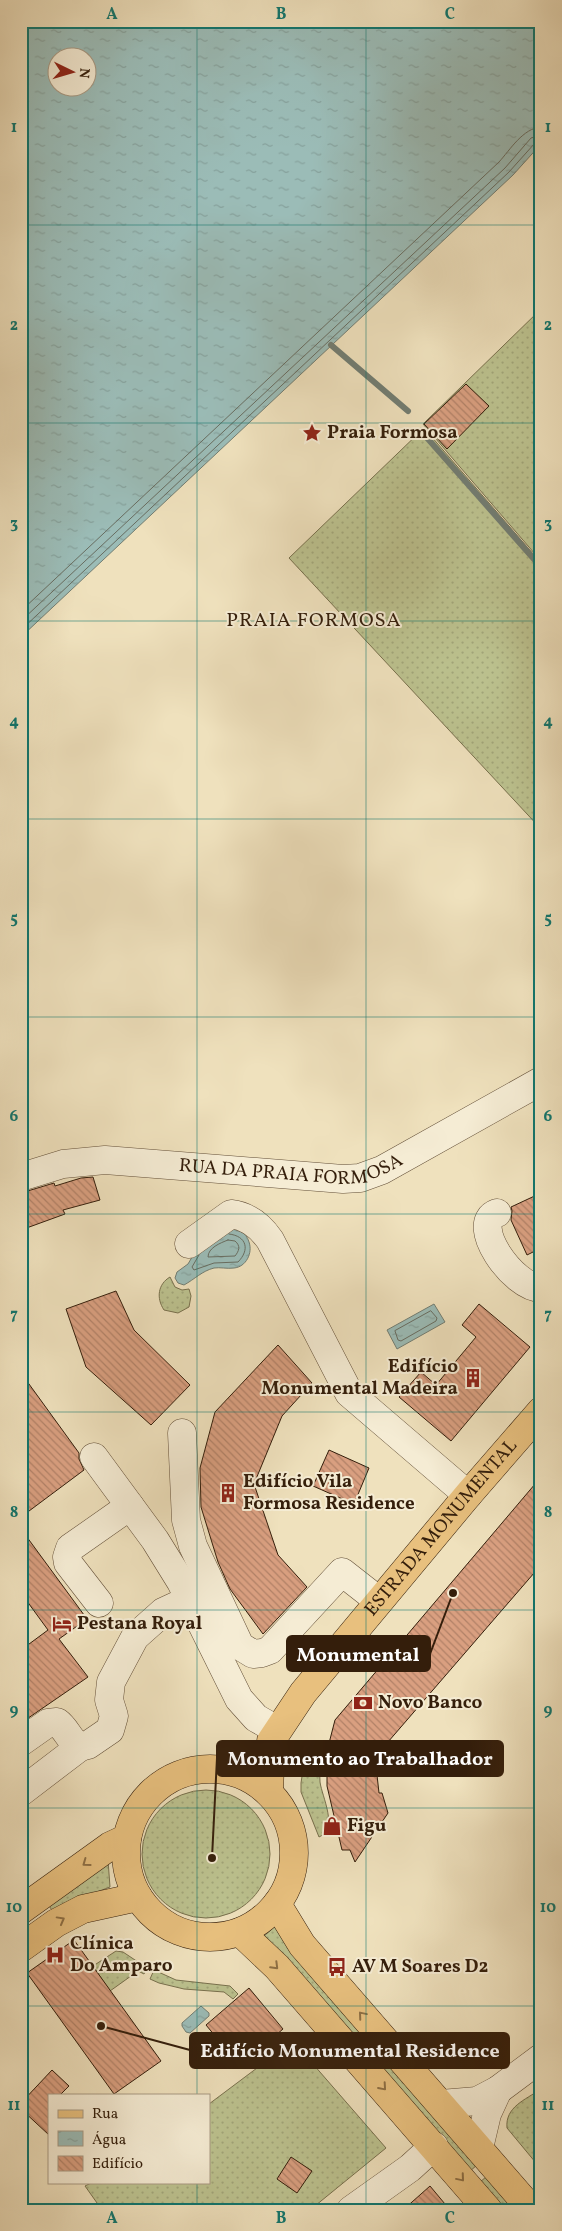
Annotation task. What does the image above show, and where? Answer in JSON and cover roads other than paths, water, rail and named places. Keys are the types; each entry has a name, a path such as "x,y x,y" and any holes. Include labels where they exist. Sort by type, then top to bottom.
{"main road":[{"name":"ESTRADA MONUMENTAL","path":"229,1771 241,1764 274,1736 303,1693 468,1495 541,1411"},
{"path":"269,1793 274,1736"},
{"path":"206,1769 229,1771 251,1779 269,1793 284,1812 292,1835 294,1859 289,1882 277,1904 265,1917 240,1932 216,1937 197,1937 179,1932 163,1923 149,1911 138,1896 130,1878 126,1858 127,1838 134,1816 147,1798 164,1783 192,1771 206,1769"},
{"path":"21,1910 110,1846 127,1838"},
{"path":"21,1948 56,1923 82,1908 138,1896"},
{"path":"277,1904 302,1945 532,2210"},
{"path":"240,1932 277,1967 488,2210"}],"street":[{"name":"RUA DA PRAIA FORMOSA","path":"21,1177 63,1164 105,1160 309,1177 360,1178 382,1170 541,1081"},
{"path":"497,1213 492,1215 488,1221 488,1232 497,1255 512,1274 523,1283 541,1288"},
{"path":"189,1244 231,1214 242,1215 263,1230 270,1240 349,1394 468,1495"},
{"path":"182,1433 186,1520 193,1546 234,1636 246,1651 253,1654 262,1654 270,1650 342,1572 379,1601"},
{"path":"94,1457 155,1540 191,1599 239,1699 274,1736"},
{"path":"99,1603 68,1563 67,1557 70,1548 130,1506"},
{"path":"21,1792 80,1747 88,1745 110,1730 114,1716 110,1700 111,1682 135,1637 163,1612 191,1599"},
{"path":"21,1742 48,1723 56,1722 64,1727 73,1743 80,1747"},
{"path":"441,2104 477,2101 498,2090 541,2058"},
{"path":"479,2148 487,2114 498,2090"},
{"path":"351,2210 410,2168 434,2146"}],"water":[{"path":"21,21 541,21 541,144 513,175 21,637"},
{"path":"228,1228 241,1232 248,1238 250,1251 248,1259 238,1267 210,1269 184,1285 178,1283 175,1278 177,1272 188,1264 195,1252"},
{"path":"434,1304 445,1322 397,1349 387,1330"},
{"path":"201,2006 209,2013 209,2016 190,2033 186,2032 182,2023"}],"waterway":[{"path":"331,345 408,411"},
{"path":"421,431 541,567"}],"place":[{"name":"Praia Formosa","path":"312,433"},
{"name":"Edifício Monumental Madeira","path":"473,1378"},
{"name":"Edifício Vila Formosa Residence","path":"228,1493"},
{"name":"Monumental","path":"453,1593"},
{"name":"Pestana Royal","path":"62,1624"},
{"name":"Novo Banco","path":"363,1703"},
{"name":"Figu","path":"332,1826"},
{"name":"Monumento ao Trabalhador","path":"212,1858"},
{"name":"Clínica Do Amparo","path":"55,1955"},
{"name":"AV M Soares D2","path":"337,1967"},
{"name":"Edifício Monumental Residence","path":"101,2026"}],"district":[{"name":"PRAIA FORMOSA","path":"314,621"}]}
